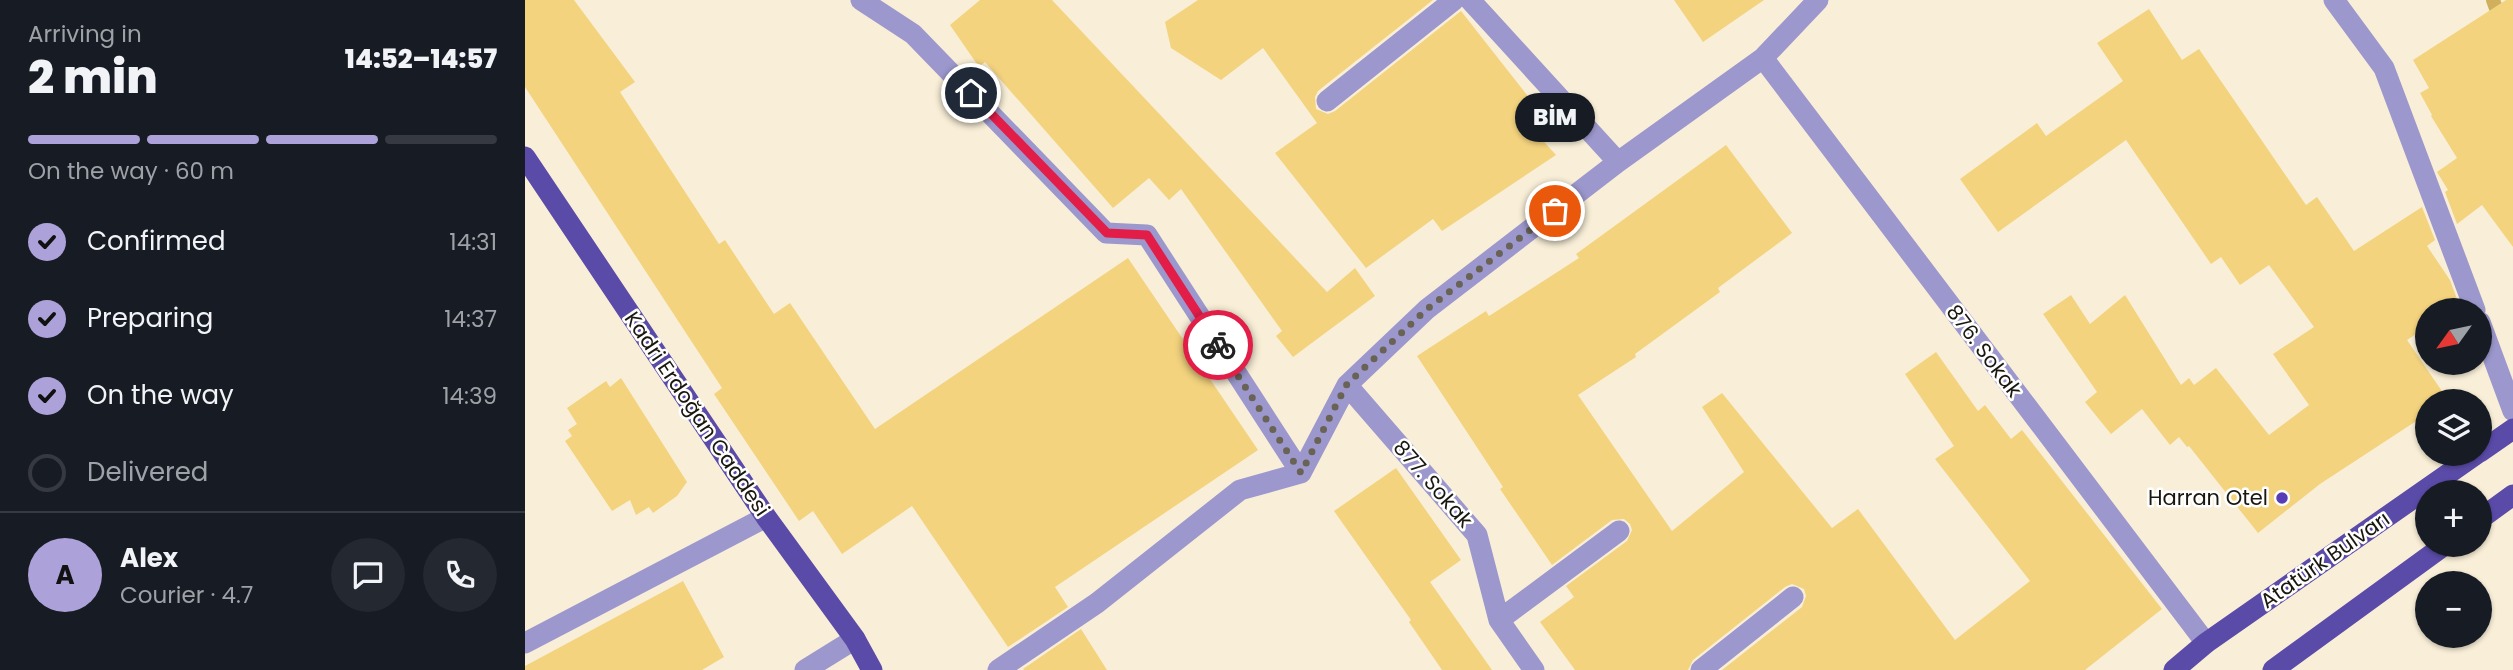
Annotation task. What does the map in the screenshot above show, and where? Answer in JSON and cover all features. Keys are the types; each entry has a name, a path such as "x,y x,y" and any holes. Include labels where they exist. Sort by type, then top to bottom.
{"main road":[{"name":"Kadri Erdoğan Caddesi","path":"525,157 766,517 855,639 872,670"},
{"name":"Atatürk Bulvarı","path":"2492,444 2513,429"},
{"name":"Atatürk Bulvarı","path":"2174,670 2206,643 2460,466"},
{"path":"2492,510 2513,495"},
{"path":"2273,670 2428,557"}],"street":[{"path":"861,0 913,34 1107,233 1147,235 1301,473"},
{"path":"1327,101 1454,0"},
{"path":"1470,0 1618,162"},
{"path":"998,670 1097,603 1240,490 1301,473 1347,384 1427,309 1618,162 1763,58 1818,0"},
{"path":"2334,0 2385,68 2471,298"},
{"name":"876. Sokak","path":"1763,58 2206,643"},
{"path":"2492,354 2513,411"},
{"name":"877. Sokak","path":"1347,384 1477,535 1499,620 1534,670"},
{"path":"525,643 766,517"},
{"path":"1499,620 1619,531"},
{"path":"1701,670 1793,597"},
{"path":"805,670 855,639"}],"building":[{"path":"525,0 574,0 635,82 620,92 719,244 725,240 774,314 790,303 875,429 1128,258 1258,450 1055,587 1068,607 1008,647 912,506 842,554 813,511 799,521 714,394 722,388 525,87"},
{"path":"980,0 1052,0 1327,292 1355,268 1375,296 1293,357 1276,336 1282,331 1181,189 1169,200 1149,178 1113,208 985,62 979,67 950,25"},
{"path":"1198,0 1433,0 1318,91 1315,97 1316,109 1328,114 1461,11 1549,123 1536,133 1556,155 1442,231 1433,219 1366,268 1275,153 1317,123 1263,48 1221,80 1171,48 1165,22"},
{"path":"1674,0 1764,0 1703,42"},
{"path":"2506,0 2513,0 2513,247 2482,205 2457,224 2445,192 2448,190 2437,172 2457,158 2420,93 2429,88 2413,60"},
{"path":"2149,9 2182,60 2199,49 2306,205 2317,197 2354,251 2422,207 2435,240 2427,246 2450,280 2457,298 2415,298 2415,335 2407,340 2415,352 2415,375 2431,375 2440,389 2415,389 2415,422 2320,484 2258,533 2189,446 2179,437 2170,445 2142,409 2111,434 2085,402 2097,392 2043,314 2071,295 2090,324 2125,295 2181,385 2189,378 2194,385 2216,368 2269,435 2309,405 2273,354 2314,327 2269,265 2240,285 2221,257 2211,264 2126,140 1998,232 1960,179 2037,123 2046,136 2123,81 2097,43"},
{"path":"1726,145 1792,233 1718,288 1720,292 1635,354 1636,357 1578,395 1672,531 1744,472 1702,407 1722,393 1832,528 1858,509 1955,640 2030,581 1935,459 1954,446 1905,374 1936,352 1978,411 1985,405 2011,439 2022,430 2162,609 2085,670 1722,670 1802,607 1806,596 1804,589 1792,584 1693,660 1688,670 1575,670 1540,622 1574,597 1566,586 1627,541 1632,530 1630,524 1624,519 1612,520 1552,565 1500,489 1503,487 1417,356 1486,311 1489,316 1579,258 1576,254"},
{"path":"621,378 687,482 677,496 653,513 649,507 636,515 630,500 612,511 565,441 572,436 568,430 577,424 567,408 606,381 610,387"},
{"path":"1396,468 1461,560 1430,582 1492,670 1442,670 1409,622 1411,620 1334,511"},
{"path":"683,581 724,657 702,670 525,670 525,666"},
{"path":"1081,629 1107,670 1023,669"}],"waterway":[{"path":"2493,0 2513,55"}],"way so far":[{"path":"1218,345 1301,473 1347,384 1427,309 1555,211"}],"place":[{"name":"BİM","path":"1555,211"},
{"name":"Harran Otel","path":"2282,498"}],"route":[{"path":"971,93 1107,233 1147,235 1218,345"}]}
